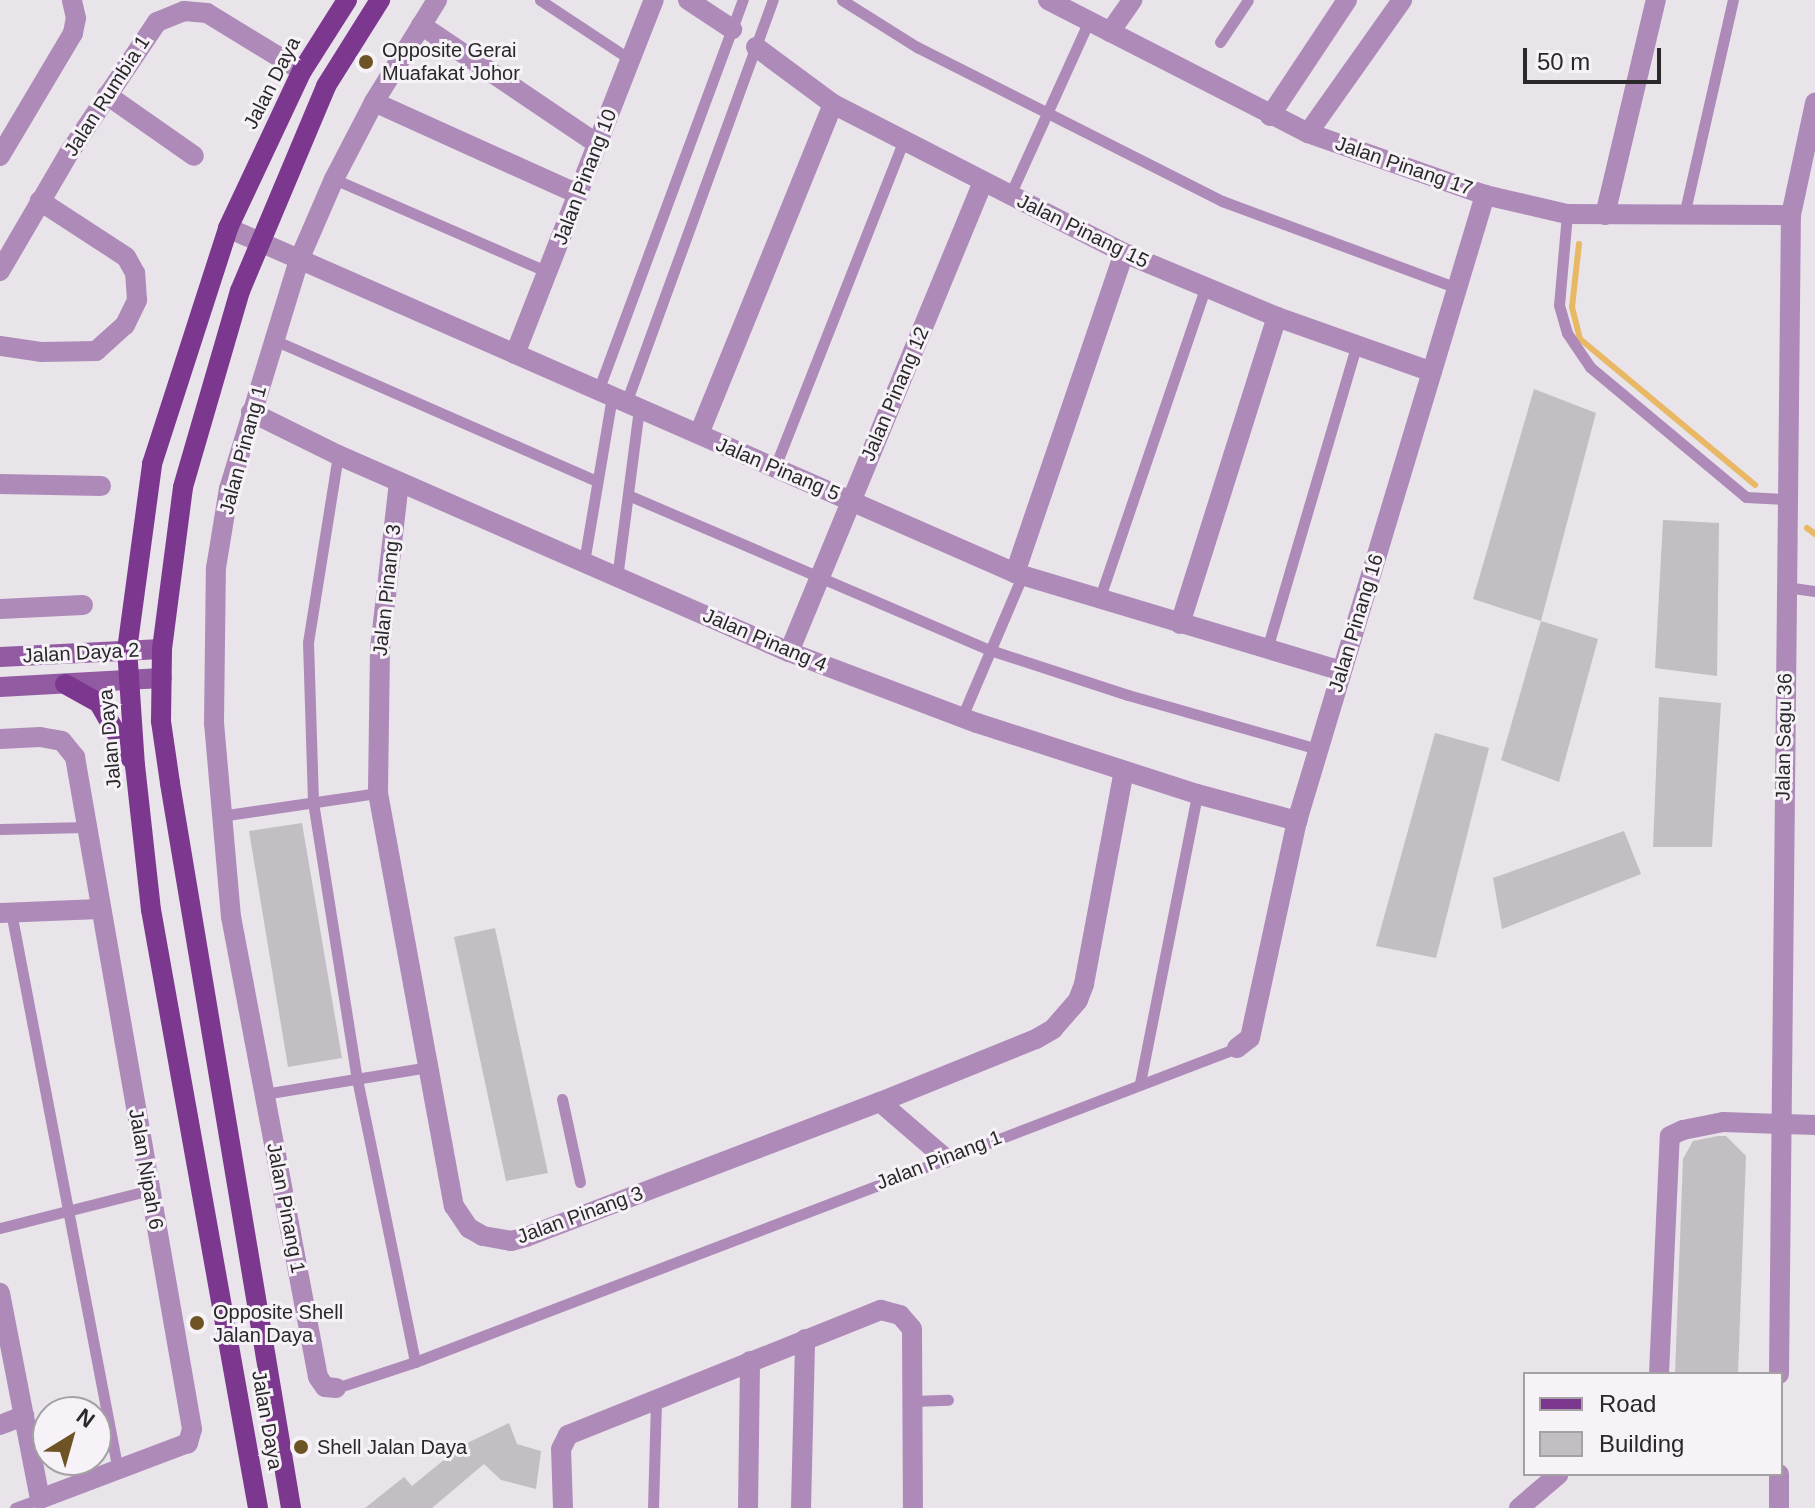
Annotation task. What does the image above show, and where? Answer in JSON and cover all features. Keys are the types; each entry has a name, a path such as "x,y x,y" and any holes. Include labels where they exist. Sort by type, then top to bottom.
{"main road":[{"name":"Jalan Daya","path":"257,1506 151,910 135,766 127,650 152,464 228,228 302,71 347,0"},
{"name":"Jalan Daya","path":"291,1508 170,783 161,721 162,649 183,487 240,291 326,86 380,0"},
{"name":"Jalan Daya 2","path":"0,657 162,649"},
{"name":"Jalan Daya 2","path":"0,687 162,678"},
{"path":"65,684 99,703 135,766"}],"street":[{"path":"0,156 73,33 76,18 72,0"},
{"name":"Jalan Pinang 1","path":"336,1388 325,1387 318,1377 231,917 219,816 214,723 216,568 229,489 299,260 334,179 374,102 437,0"},
{"name":"Jalan Pinang 10","path":"515,354 654,0"},
{"path":"688,0 732,29"},
{"name":"Jalan Pinang 17","path":"1048,0 1308,133 1485,195 1567,214 1791,215"},
{"path":"1110,32 1132,0"},
{"path":"1270,116 1347,0"},
{"path":"1308,133 1402,0"},
{"path":"1605,215 1656,0"},
{"name":"Jalan Rumbia 1","path":"0,271 40,201 150,29 166,17 184,11 217,16 302,71"},
{"path":"421,25 596,143"},
{"name":"Jalan Pinang 15","path":"756,47 833,104 1124,253 1277,317 1432,372"},
{"path":"107,95 194,156"},
{"path":"374,102 578,194"},
{"name":"Jalan Sagu 36","path":"1779,1372 1779,1124 1791,215 1815,103"},
{"path":"699,434 833,104"},
{"name":"Jalan Pinang 12","path":"789,652 983,182"},
{"name":"Jalan Pinang 16","path":"1237,1048 1250,1038 1297,821 1485,195"},
{"path":"0,346 41,352 96,351 125,325 137,300 135,273 126,257 40,201"},
{"name":"Jalan Pinang 5","path":"228,228 1019,574 1342,671"},
{"path":"1019,574 1124,253"},
{"path":"1180,624 1277,317"},
{"name":"Jalan Pinang 4","path":"251,412 338,455 789,652 962,717 1124,771 1297,821"},
{"name":"Jalan Pinang 3","path":"399,482 380,648 378,793 454,1206 469,1228 494,1240 526,1237 880,1102 1036,1039 1053,1029 1073,1007 1084,984 1124,771"},
{"path":"0,484 101,486"},
{"path":"0,609 83,605"},
{"name":"Jalan Nipah 6","path":"0,739 40,737 62,741 75,757 193,1434 184,1445 40,1499"},
{"path":"6,912 100,909"},
{"path":"880,1102 945,1158"},
{"path":"1659,1372 1670,1136 1683,1130 1723,1122 1815,1125"},
{"path":"0,1293 40,1499"},
{"path":"563,1508 561,1449 564,1439 881,1310 900,1315 912,1329 913,1508"},
{"path":"801,1508 805,1339"},
{"path":"748,1508 750,1361"},
{"path":"0,1425 24,1416"},
{"path":"1519,1508 1557,1476"},
{"path":"1779,1476 1779,1508"}],"lane":[{"path":"540,0 631,60"},
{"path":"584,562 597,481 619,400 743,0"},
{"path":"617,578 628,495 619,400 773,0"},
{"path":"842,0 917,47 1222,201 1457,288"},
{"path":"1220,42 1248,0"},
{"path":"1684,215 1733,0"},
{"path":"1010,195 1089,21"},
{"path":"775,467 904,140"},
{"path":"334,179 548,272"},
{"path":"1567,214 1559,305 1567,333 1590,367 1746,497 1787,499"},
{"path":"1099,600 1205,289"},
{"path":"274,340 597,481"},
{"path":"1267,649 1357,344"},
{"path":"338,455 308,642 313,802 357,1079 415,1362"},
{"path":"628,495 990,650 1128,695 1318,749"},
{"path":"962,717 1019,574"},
{"path":"1786,587 1815,591"},
{"path":"219,816 378,793"},
{"path":"1140,1083 1197,794"},
{"path":"0,829 87,827"},
{"path":"6,912 70,1210 118,1471"},
{"name":"Jalan Pinang 1","path":"336,1388 415,1362 1237,1048"},
{"path":"264,1094 428,1067"},
{"path":"562,1099 580,1182"},
{"path":"0,1228 150,1190"},
{"path":"653,1508 656,1399"},
{"path":"913,1401 948,1400"},
{"path":"15,1508 40,1499"}],"building":[{"path":"1534,389 1596,413 1541,621 1473,599"},
{"path":"1663,520 1719,523 1717,676 1655,668"},
{"path":"1541,621 1598,639 1559,782 1501,760"},
{"path":"1659,697 1721,703 1712,847 1653,847"},
{"path":"1435,733 1489,748 1436,958 1376,946"},
{"path":"302,823 342,1058 288,1067 249,831"},
{"path":"1624,831 1641,874 1502,929 1493,878"},
{"path":"495,928 548,1173 506,1181 454,937"},
{"path":"1726,1136 1746,1156 1738,1372 1675,1372 1683,1159 1693,1141"},
{"path":"509,1423 517,1444 541,1451 536,1489 501,1480 484,1464 432,1508 365,1508 404,1477 412,1486 461,1446"}],"waterway":[{"path":"1579,244 1572,307 1580,339 1755,485"},
{"path":"1807,528 1815,534"}],"place":[{"name":"Opposite Gerai Muafakat Johor","path":"366,62"},
{"name":"Opposite Shell Jalan Daya","path":"197,1323"},
{"name":"Shell Jalan Daya","path":"301,1447"}]}
